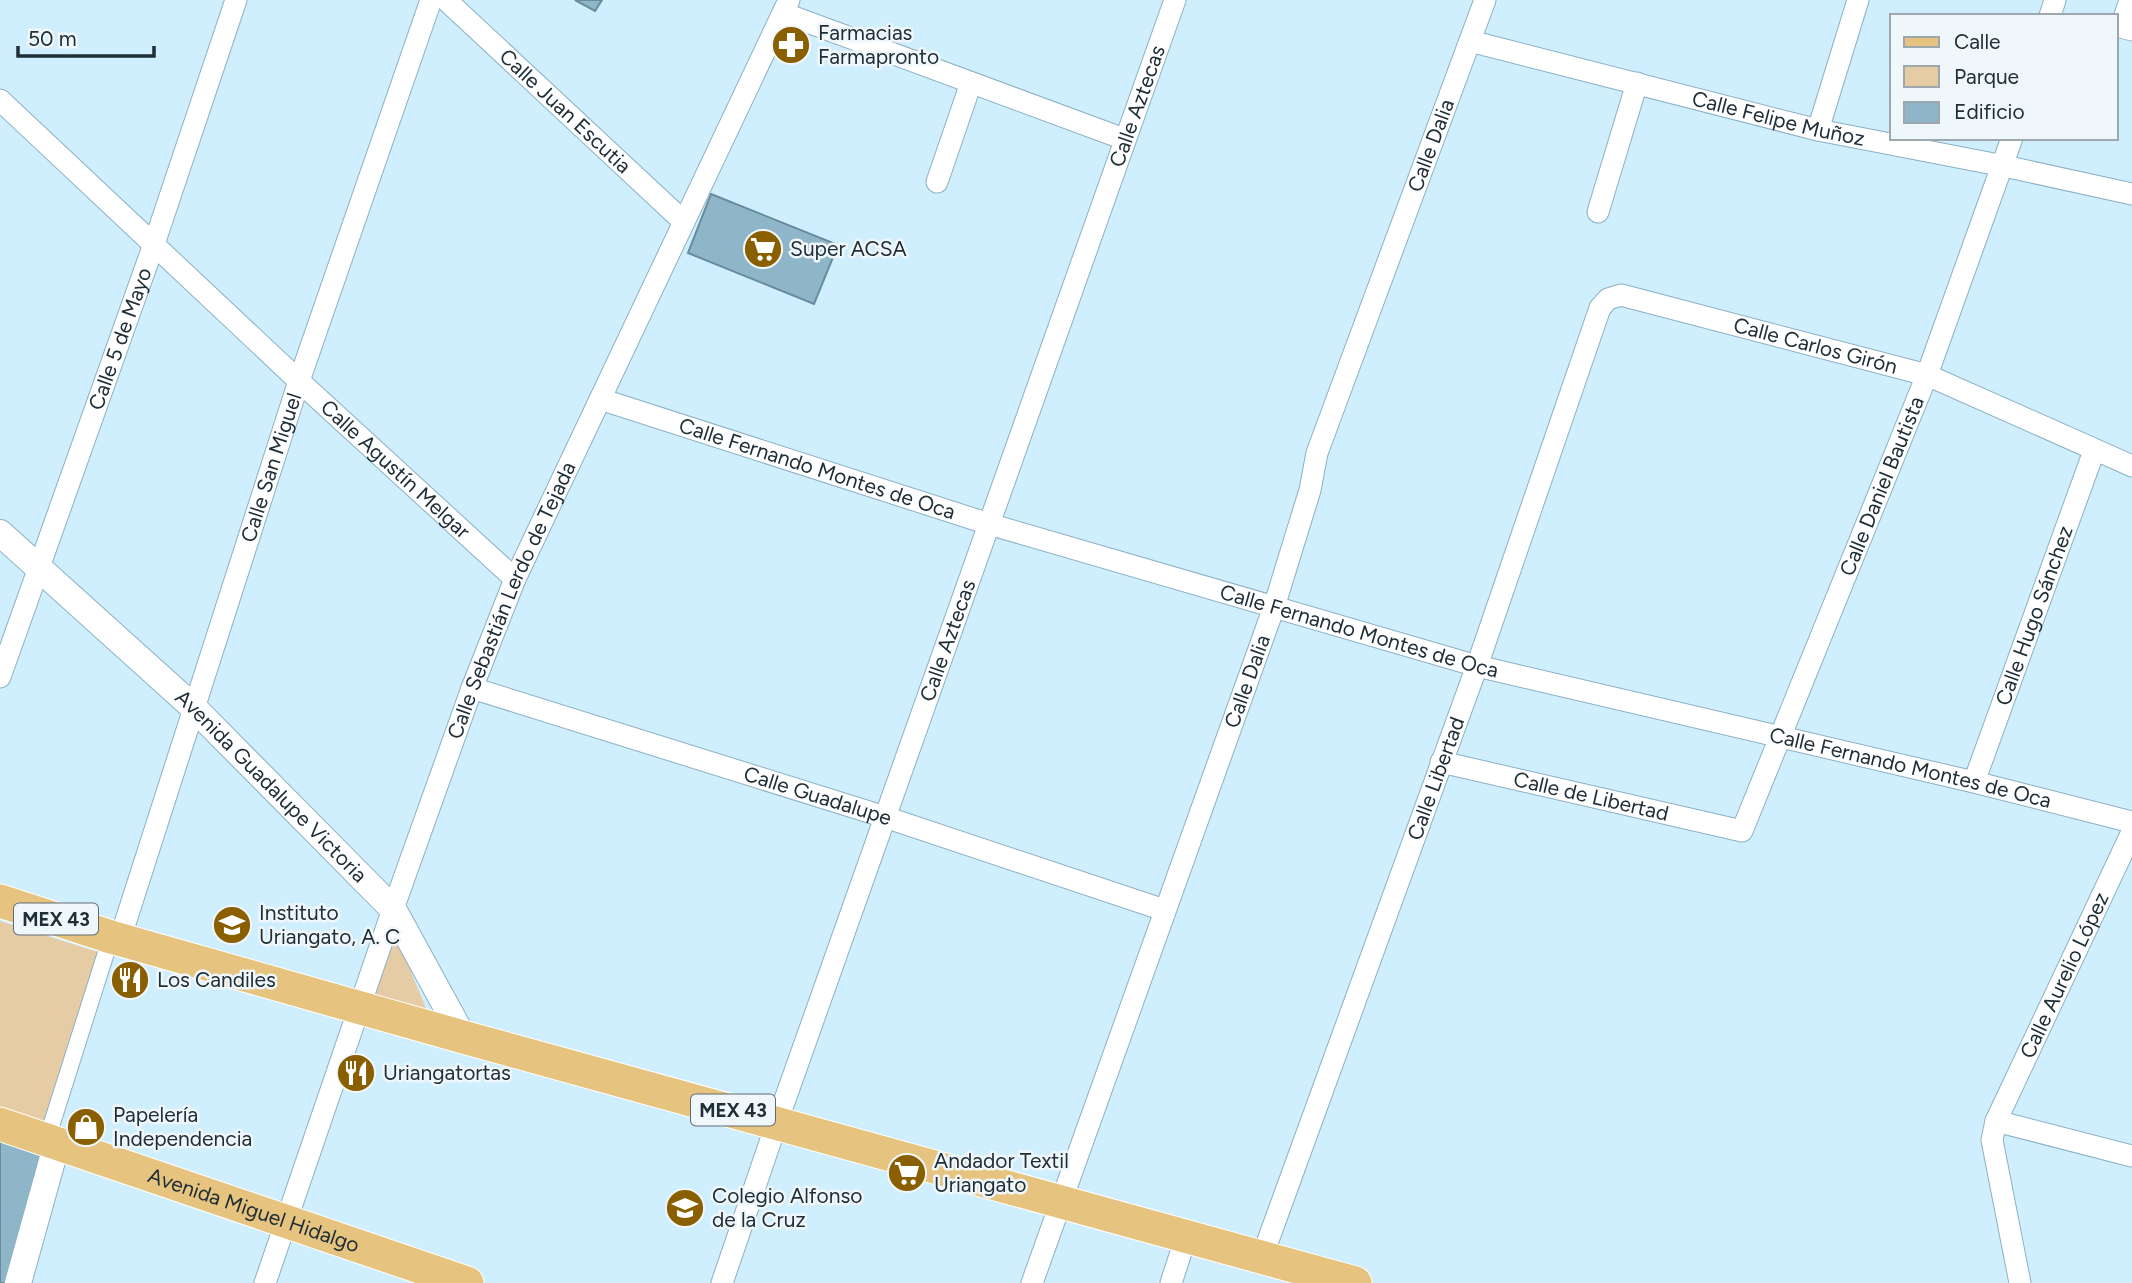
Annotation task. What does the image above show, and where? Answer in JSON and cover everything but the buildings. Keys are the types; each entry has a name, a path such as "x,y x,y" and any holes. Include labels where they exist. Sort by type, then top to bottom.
{"main road":[{"name":"MEX 43","path":"0,901 115,938 463,1037 1355,1283"},
{"name":"Avenida Miguel Hidalgo","path":"0,1124 467,1283"}],"street":[{"name":"Calle 5 de Mayo","path":"0,677 154,244 236,0"},
{"name":"Calle San Miguel","path":"115,938 299,381 431,0"},
{"name":"Calle Juan Escutia","path":"446,0 684,222"},
{"name":"Calle Aztecas","path":"722,1283 1175,0"},
{"name":"Calle Dalia","path":"1032,1283 1274,607 1310,490 1317,453 1485,0"},
{"path":"1818,130 1858,0"},
{"path":"2130,0 2122,27 2132,30"},
{"name":"Calle Sebastián Lerdo de Tejada","path":"265,1283 393,909 472,688 515,579 786,6"},
{"path":"786,6 971,83 1124,139"},
{"name":"Calle Felipe Muñoz","path":"1470,41 1818,130 2132,194"},
{"path":"937,182 971,83"},
{"path":"1598,212 1637,83"},
{"name":"Calle Agustín Melgar","path":"0,100 299,381 515,579"},
{"name":"Calle Daniel Bautista","path":"1742,831 1927,375 2011,140"},
{"name":"Calle Carlos Girón","path":"1608,299 1621,295 1927,375 2132,466"},
{"name":"Calle Libertad","path":"1262,1256 1477,666 1600,308 1608,299"},
{"name":"Calle Fernando Montes de Oca","path":"600,399 989,524 1477,666 1974,782 2132,822"},
{"name":"Calle Hugo Sánchez","path":"1974,782 2094,451"},
{"name":"Avenida Guadalupe Victoria","path":"0,533 193,708 393,909 463,1037"},
{"name":"Calle Guadalupe","path":"472,688 885,817 1164,910"},
{"name":"Calle de Libertad","path":"1441,762 1742,831"},
{"name":"Calle Aurelio López","path":"1996,1121 2132,832"},
{"path":"18,1283 52,1141 115,938"},
{"path":"2020,1283 1992,1140 1996,1121 2132,1156"},
{"path":"1171,1283 1186,1237"}],"green space":[{"path":"0,921 101,953 43,1131 0,1117"},
{"path":"395,933 432,1023 368,1002"}],"place":[{"name":"Farmacias Farmapronto","path":"791,45"},
{"name":"Super ACSA","path":"763,249"},
{"name":"Instituto Uriangato, A. C","path":"232,925"},
{"name":"Los Candiles","path":"130,980"},
{"name":"Uriangatortas","path":"356,1073"},
{"name":"Papelería Independencia","path":"86,1127"},
{"name":"Andador Textil Uriangato","path":"907,1173"},
{"name":"Colegio Alfonso de la Cruz","path":"685,1208"}]}
